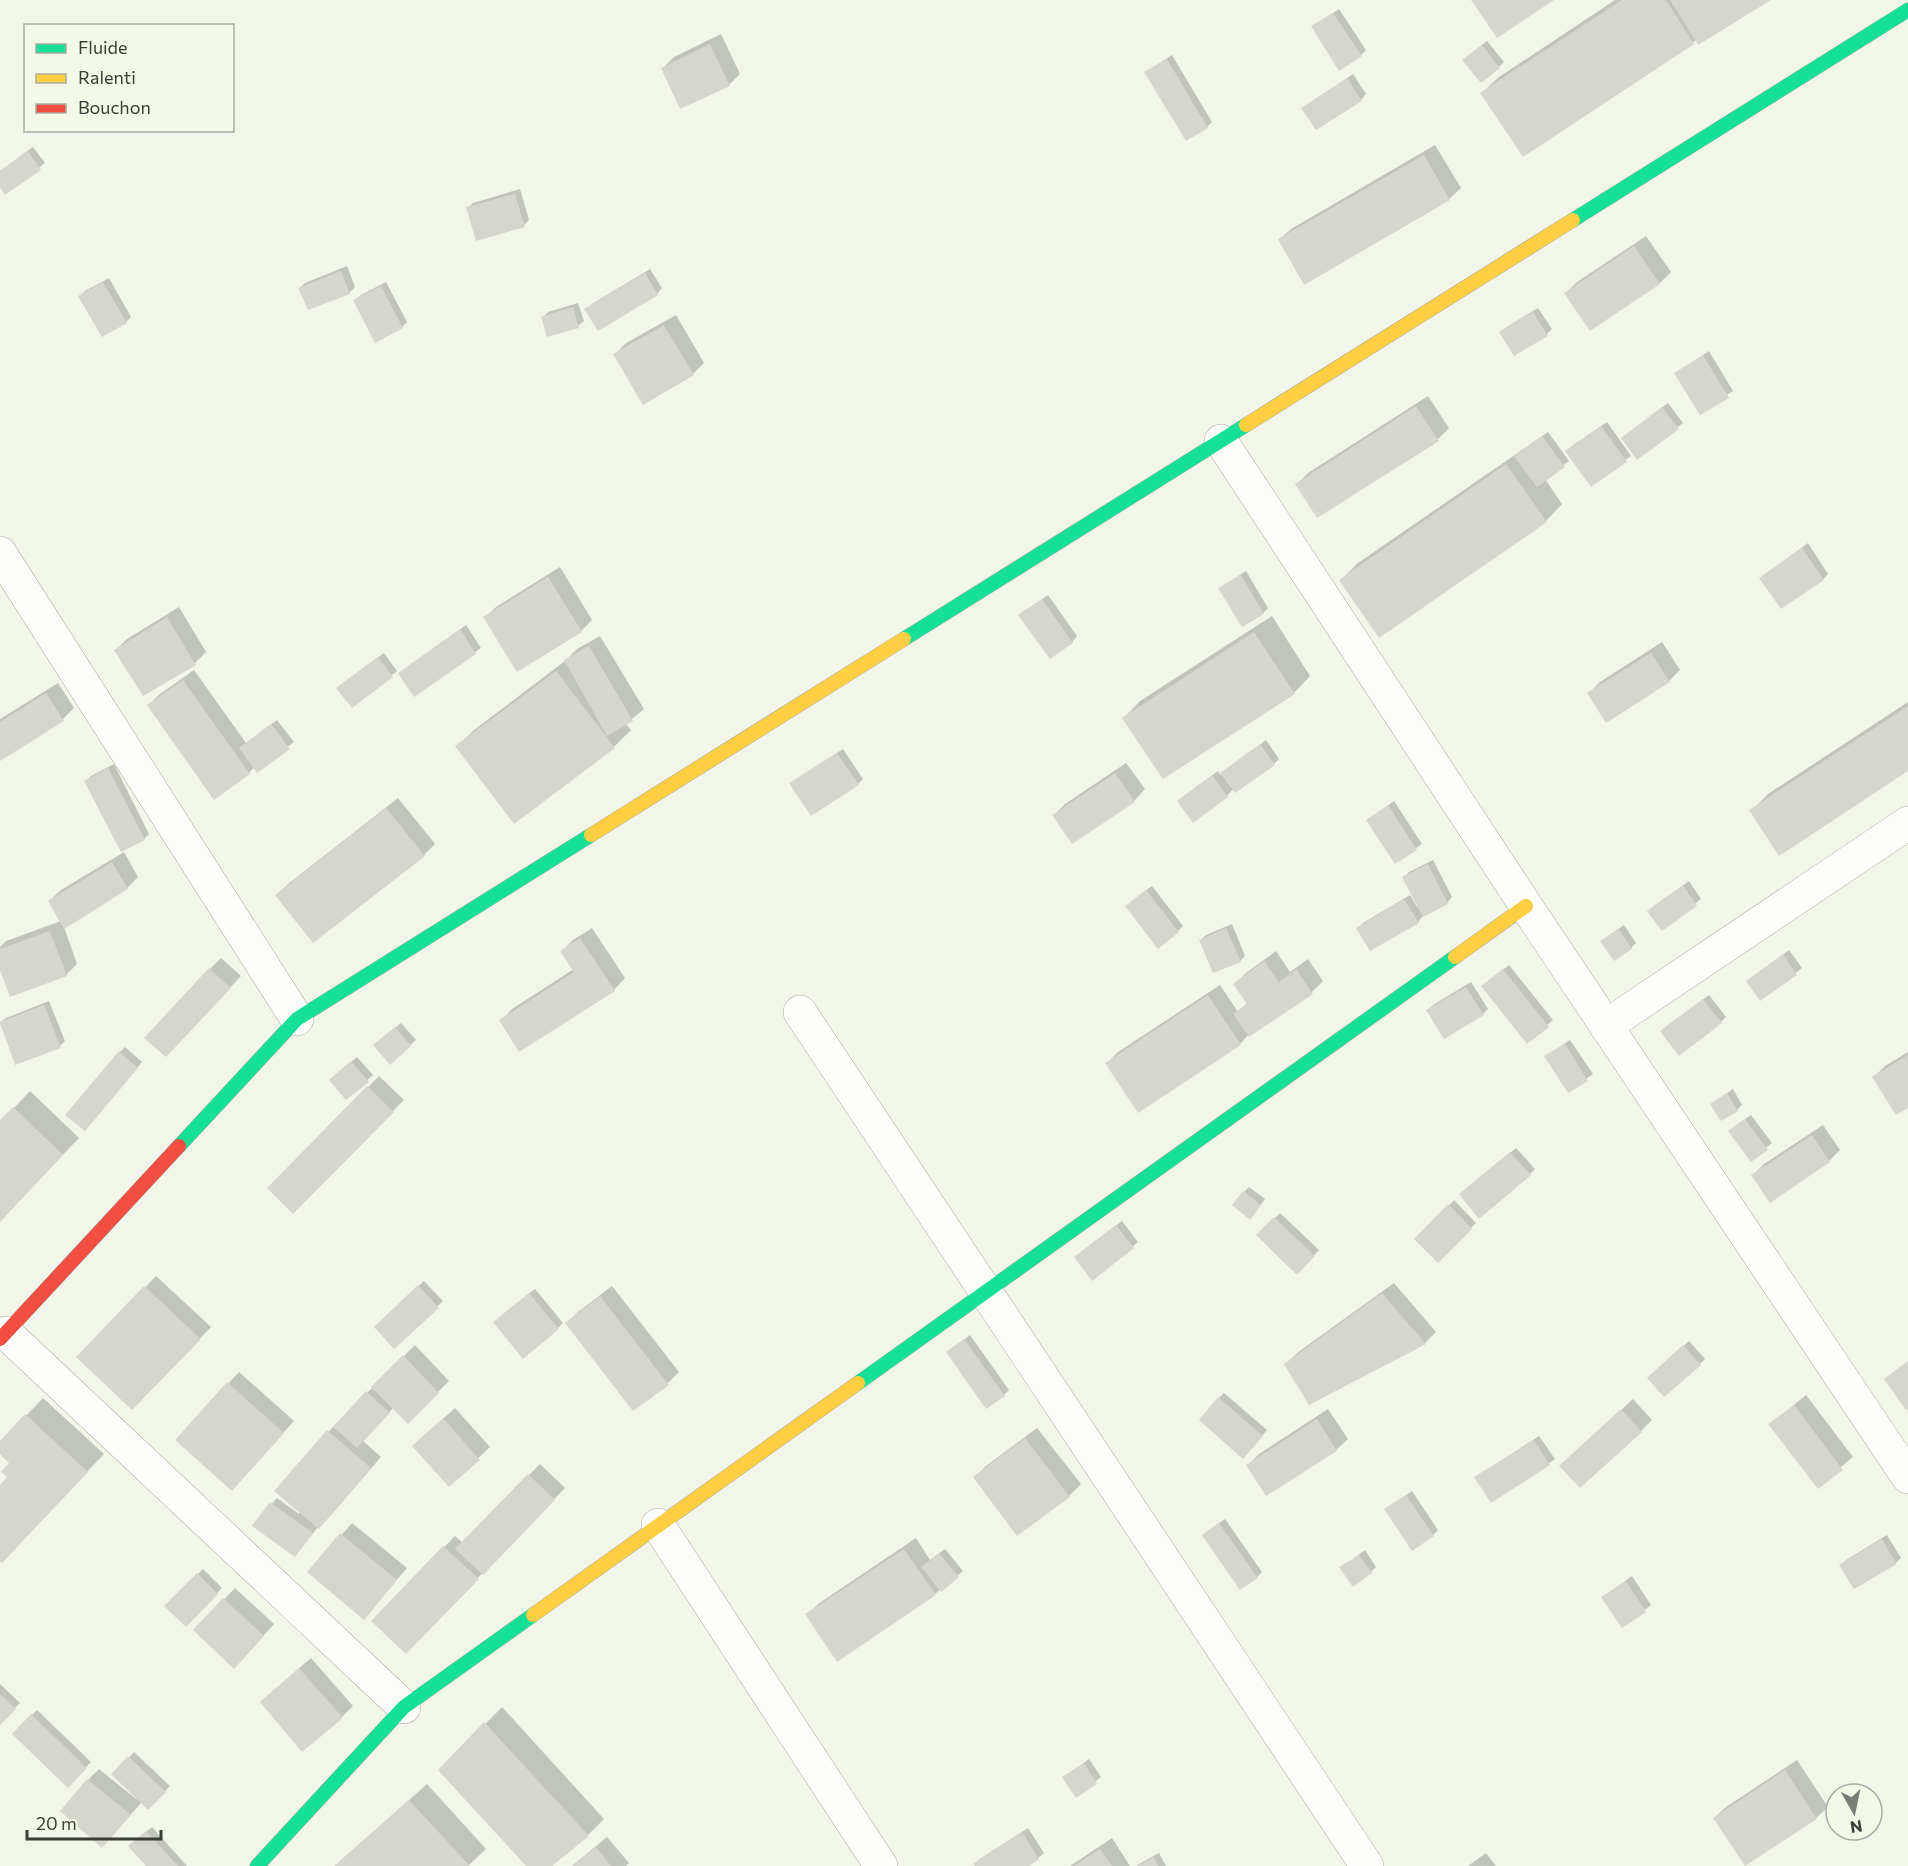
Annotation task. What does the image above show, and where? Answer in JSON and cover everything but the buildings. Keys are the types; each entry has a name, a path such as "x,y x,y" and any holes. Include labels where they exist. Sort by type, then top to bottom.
{"main road":[{"path":"3,1336 297,1019 1908,10"},
{"path":"257,1866 404,1707 1526,906"}],"street":[{"path":"1221,441 1526,906 1908,1477"},
{"path":"0,553 297,1019"},
{"path":"1606,1026 1908,823"},
{"path":"800,1012 1367,1866"},
{"path":"3,1336 404,1707"},
{"path":"658,1525 881,1866"}],"traffic: fast":[{"path":"1573,220 1908,10"},
{"path":"904,639 1246,425"},
{"path":"179,1146 297,1019 591,835"},
{"path":"858,1383 1455,957"},
{"path":"257,1866 404,1707 533,1615"}],"traffic: slow":[{"path":"1246,425 1573,220"},
{"path":"591,835 904,639"},
{"path":"1455,957 1526,906"},
{"path":"533,1615 858,1383"}],"traffic: jam":[{"path":"0,1339 179,1146"}]}
